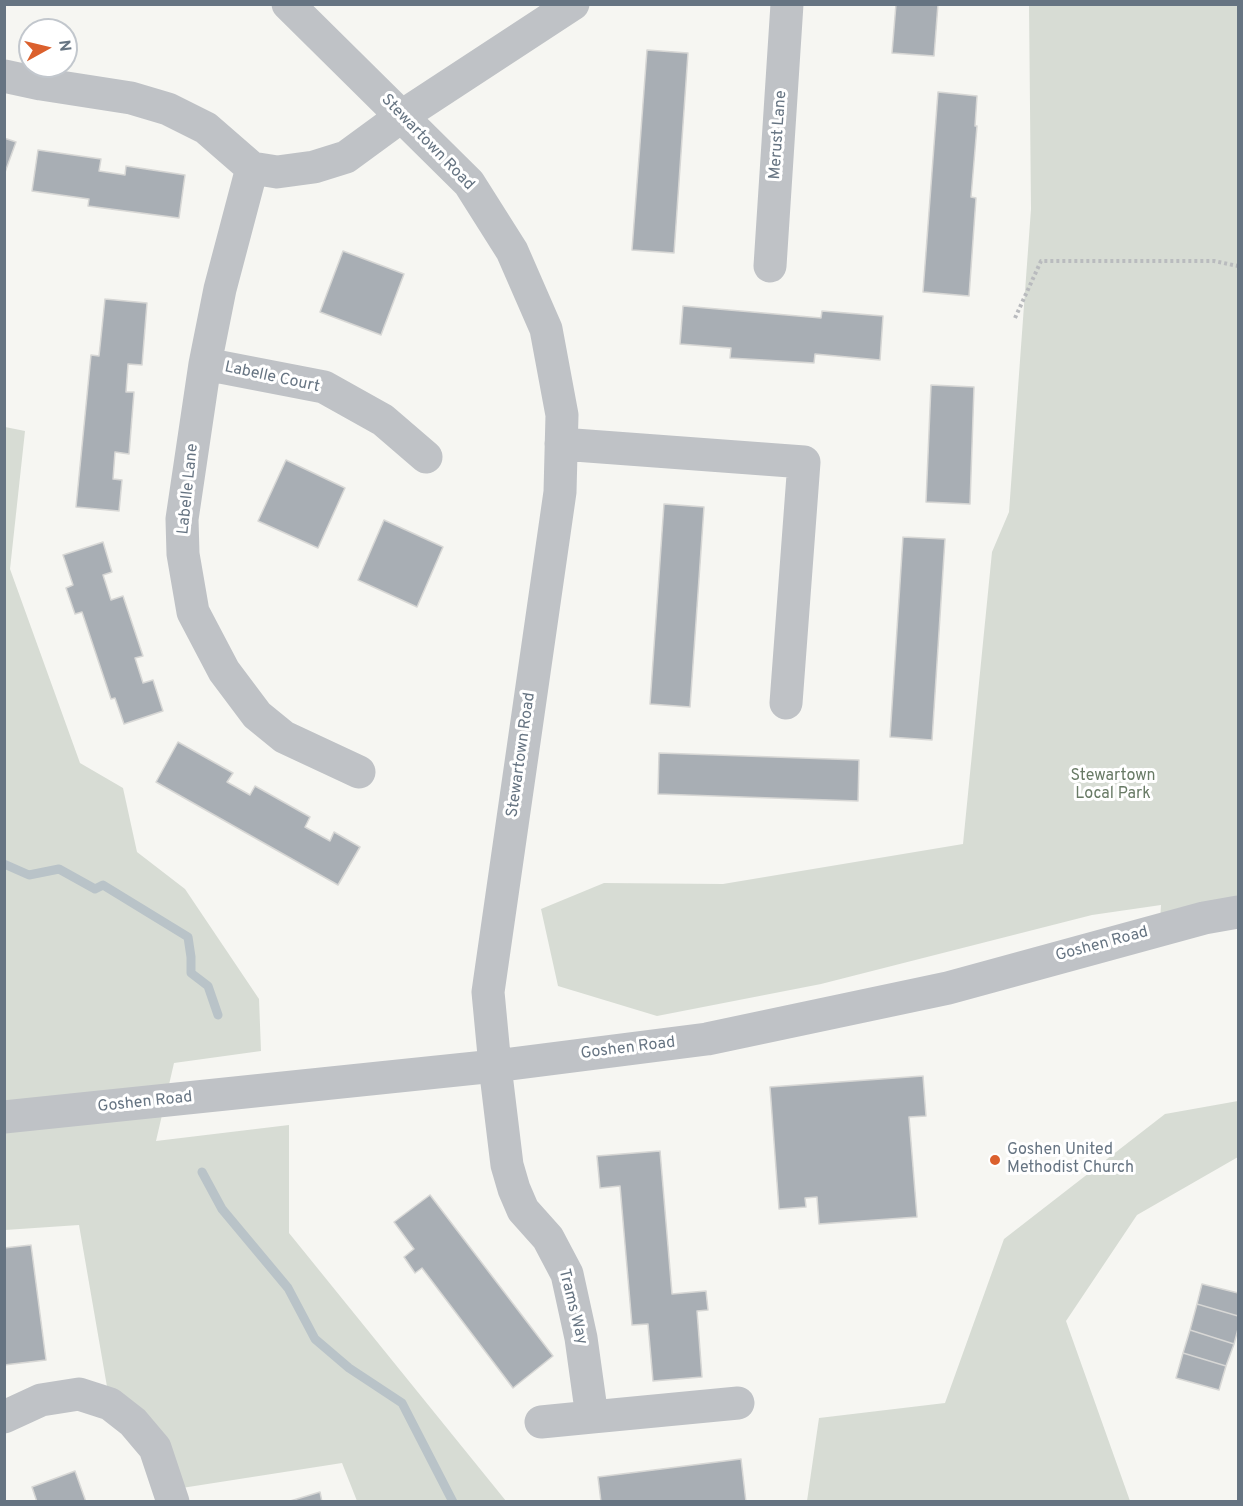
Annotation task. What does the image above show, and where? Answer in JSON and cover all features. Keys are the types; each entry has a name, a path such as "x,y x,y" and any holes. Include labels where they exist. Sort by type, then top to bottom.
{"street":[{"name":"Stewartown Road","path":"288,4 469,183 512,251 546,329 562,415 560,492 488,992 495,1066"},
{"path":"4,76 131,98 168,109 206,128 252,168 277,172 314,167 346,157 402,116 573,4"},
{"name":"Merust Lane","path":"770,266 788,4"},
{"name":"Labelle Lane","path":"252,168 220,289 205,364 182,519 183,554 193,612 224,671 257,715 284,737 359,772"},
{"name":"Labelle Court","path":"205,364 324,387 383,420 426,457"},
{"path":"561,444 804,462 786,703"},
{"name":"Goshen Road","path":"4,1117 495,1066 707,1039 948,988 1171,926 1239,912"},
{"name":"Trams Way","path":"495,1066 507,1165 523,1210 548,1238 567,1274 582,1338 592,1417"},
{"path":"4,1417 41,1400 79,1394 110,1404 133,1422 155,1448 173,1502"},
{"path":"541,1422 738,1403"}],"path":[{"path":"1015,318 1041,261 1214,261 1239,266"}],"green space":[{"name":"Stewartown Local Park","path":"1029,5 1238,5 1238,911 1160,922 1161,905 1092,915 821,984 657,1016 558,986 541,909 604,883 723,884 963,844 992,552 1009,512 1031,209"},
{"path":"5,427 25,431 10,569 80,763 123,788 137,852 185,889 259,999 261,1051 174,1063 156,1141 289,1125 289,1233 506,1501 357,1501 342,1463 169,1490 110,1404 79,1225 5,1230"},
{"path":"1238,1101 1238,1157 1137,1215 1066,1321 1130,1501 807,1501 819,1418 945,1403 1004,1239 1165,1114"}],"building":[{"path":"896,4 938,4 934,56 892,53"},
{"path":"647,50 688,53 674,253 632,250"},
{"path":"938,92 977,96 971,197 976,198 969,296 923,292"},
{"path":"4,138 16,142 4,175"},
{"path":"38,150 101,159 99,171 125,175 126,166 185,175 179,218 88,206 89,199 32,191"},
{"path":"343,251 404,274 381,335 320,312"},
{"path":"105,299 147,303 142,365 128,364 126,392 134,392 129,454 115,452 113,479 122,480 119,511 76,507 91,355 99,356"},
{"path":"683,306 821,318 822,311 883,316 880,360 815,354 814,363 730,358 731,348 680,344"},
{"path":"931,385 974,387 970,504 926,502"},
{"path":"286,460 345,488 318,548 258,521"},
{"path":"664,504 704,507 690,707 650,704"},
{"path":"384,520 443,547 417,607 358,580"},
{"path":"903,537 945,539 932,740 890,737"},
{"path":"103,542 112,572 103,575 111,600 123,596 143,656 135,658 143,683 153,680 163,711 124,724 115,698 111,699 82,612 75,614 66,588 73,585 63,555"},
{"path":"178,742 233,773 227,782 250,795 255,786 310,817 305,827 330,841 334,832 360,847 338,885 156,782"},
{"path":"659,753 859,760 858,801 658,794"},
{"path":"923,1076 926,1116 909,1117 917,1217 819,1224 817,1197 805,1198 806,1207 779,1209 770,1087"},
{"path":"660,1151 672,1294 706,1291 708,1310 697,1311 702,1377 653,1381 648,1324 632,1325 620,1186 600,1188 597,1156"},
{"path":"430,1195 553,1356 513,1388 422,1268 415,1273 404,1257 414,1249 394,1222"},
{"path":"31,1245 46,1360 4,1365 4,1248"},
{"path":"1202,1284 1238,1293 1238,1316 1197,1304"},
{"path":"1197,1304 1238,1316 1238,1329 1234,1344 1190,1330"},
{"path":"1190,1330 1234,1344 1226,1366 1183,1353"},
{"path":"1183,1353 1226,1366 1219,1390 1176,1378"},
{"path":"741,1459 746,1502 601,1502 598,1477"},
{"path":"75,1471 86,1502 37,1502 32,1487"},
{"path":"320,1492 322,1502 287,1502"}],"waterway":[{"path":"4,864 29,875 59,869 95,889 103,885 188,937 191,973 208,986 218,1015"},
{"path":"202,1172 222,1209 288,1288 315,1339 349,1368 402,1403 453,1502"}],"place":[{"name":"Goshen United Methodist Church","path":"995,1160"}]}
